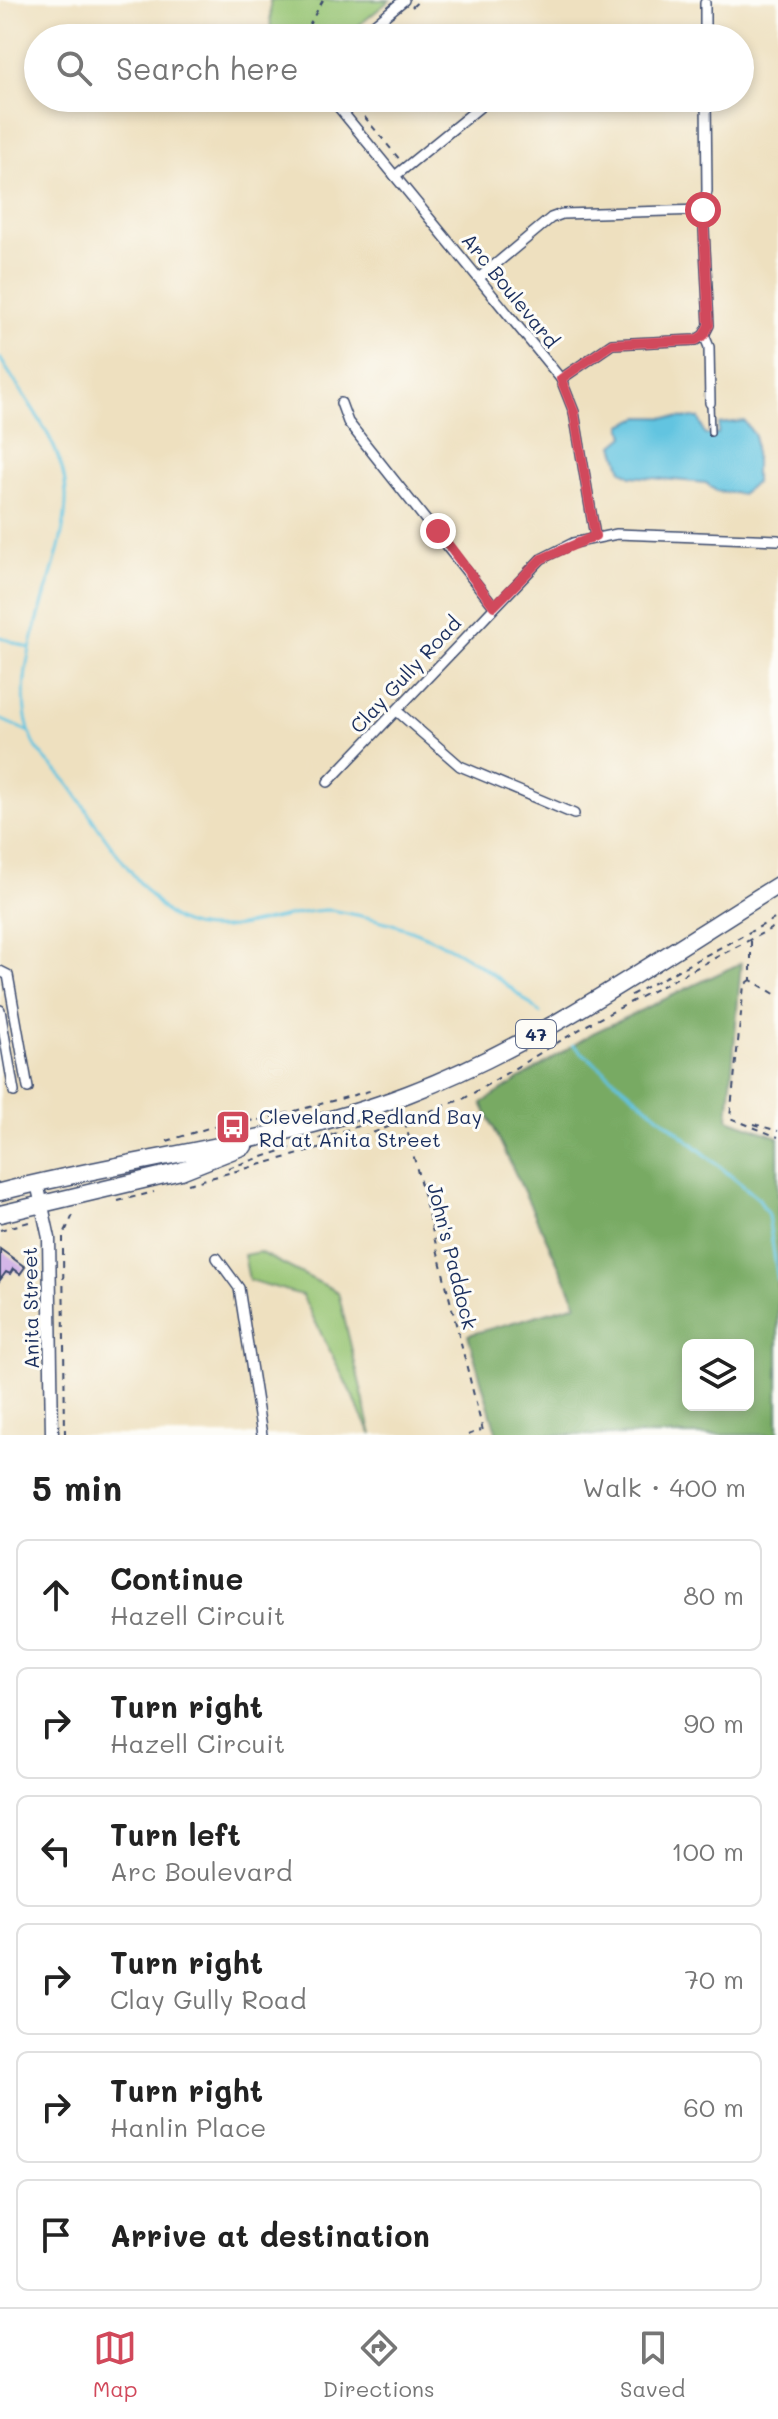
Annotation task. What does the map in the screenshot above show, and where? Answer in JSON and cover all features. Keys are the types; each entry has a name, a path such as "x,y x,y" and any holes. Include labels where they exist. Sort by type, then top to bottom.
{"highway":[{"name":"47","path":"0,1192 272,1134 398,1097 531,1037 778,885"},
{"name":"47","path":"0,1214 181,1171 272,1134"}],"street":[{"path":"375,24 404,0"},
{"path":"705,3 705,24"},
{"name":"Arc Boulevard","path":"342,112 561,379 574,412 595,536"},
{"path":"395,176 474,112"},
{"path":"561,379 612,344 696,340 704,335 709,325 703,210 707,191 706,112"},
{"path":"479,278 551,218 562,214 703,210"},
{"path":"704,335 709,347 710,403"},
{"path":"341,403 348,422 494,606"},
{"name":"Clay Gully Road","path":"328,782 541,559 595,536 646,534 778,540"},
{"path":"397,711 460,766 574,814"},
{"path":"0,971 8,975 28,1088"},
{"path":"13,1006 0,1009 14,1092"},
{"name":"Anita Street","path":"37,1183 44,1203 49,1238 52,1435"},
{"path":"217,1258 239,1288 262,1435"}],"lane":[{"path":"710,403 711,433"}],"path":[{"path":"310,24 323,0"},
{"path":"361,112 401,160"},
{"path":"751,940 751,980"},
{"path":"751,980 778,996"},
{"path":"730,1118 744,985 751,980"},
{"path":"166,1142 237,1119 255,1121 382,1088"},
{"name":"John's Paddock","path":"398,1097 484,1435"},
{"path":"730,1118 778,1131"},
{"path":"730,1118 778,1137"},
{"path":"0,1230 34,1220"},
{"path":"63,1236 65,1435"},
{"path":"468,1435 482,1430"}],"green space":[{"path":"270,0 390,0 360,24 271,24"},
{"path":"741,963 728,1119 778,1137 778,1435 497,1435 468,1335 577,1304 482,1103 593,1033"},
{"path":"259,1252 338,1292 372,1435 302,1295 249,1280 244,1255"}],"water":[{"path":"640,417 699,418 705,435 718,434 719,424 744,421 755,436 755,483 741,494 716,491 706,483 631,476 622,470 614,445 625,436 622,425"}],"building":[{"path":"0,1249 25,1267 20,1274 13,1269 0,1280"}],"waterway":[{"path":"0,358 51,440 64,475 66,493 57,553 30,650 25,682 25,712 36,747 72,788 146,890 168,914 194,926 231,927 326,910 387,922 435,940 479,965 540,1013"},
{"path":"0,637 29,648"},
{"path":"0,719 29,732"},
{"path":"573,1045 759,1199 768,1215 778,1280"}],"place":[{"name":"Cleveland Redland Bay Rd at Anita Street","path":"233,1127"}],"route":[{"path":"438,531 494,606 541,559 595,536 585,494 574,412 561,379 612,344 696,340 704,335 709,325 703,210"}]}
